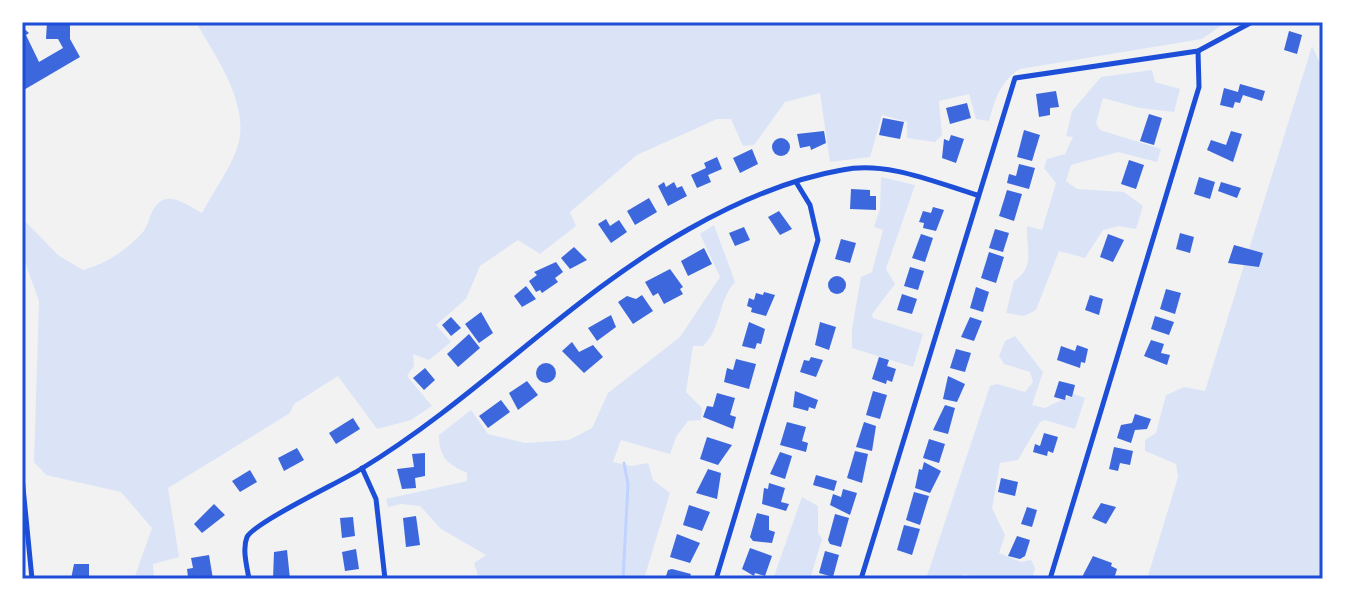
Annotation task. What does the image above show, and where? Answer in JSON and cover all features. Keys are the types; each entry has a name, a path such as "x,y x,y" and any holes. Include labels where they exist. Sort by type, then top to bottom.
{"street":[{"path":"861,579 1015,78 1198,51 1252,22"},
{"path":"1050,579 1199,87 1198,51"},
{"path":"249,579 245,548 254,529 362,468 433,420 587,297 649,252 719,213 796,182 841,170 885,168 977,195"},
{"path":"716,579 818,240 810,205 796,182"},
{"path":"362,468 376,499 385,579"},
{"path":"22,477 32,579"}],"shaded area":[{"path":"196,22 1226,22 1202,39 1020,69 1003,85 989,121 976,119 969,94 939,101 942,135 935,142 907,138 907,122 882,115 870,157 830,162 820,93 785,102 754,145 743,146 731,119 717,119 637,155 570,212 576,226 540,254 518,240 480,266 466,299 436,325 451,342 429,360 413,354 414,366 407,376 432,406 411,420 377,429 338,376 294,404 290,413 168,488 179,557 153,564 154,579 134,579 152,528 121,492 46,475 34,462 39,301 22,254 22,218 58,255 83,270 129,246 144,231 158,203 164,200 183,202 202,213 231,162 240,129 239,113 229,81"},
{"path":"1312,46 1323,69 1323,579 1147,579 1178,477 1176,464 1145,451 1145,440 1156,433 1166,395 1184,387 1205,391"},
{"path":"1152,70 1155,82 1180,89 1174,112 1140,108 1103,98 1096,123 1100,130 1161,149 1157,162 1118,152 1071,165 1066,181 1077,189 1124,192 1143,206 1136,229 1119,226 1103,230 1085,258 1059,251 1036,310 1024,316 1006,313 1014,281 1028,264 1027,226 1042,230 1056,183 1044,168 1047,159 1065,154 1073,137 1066,136 1072,111 1101,77"},
{"path":"881,177 915,185 886,269 895,284 872,314 873,318 923,334 913,367 852,348 861,277 872,272 883,230 874,227 880,209"},
{"path":"714,225 735,282 709,339 703,346 693,346 686,392 702,408 701,420 688,421 676,437 670,454 621,440 613,462 631,466 648,463 653,480 670,493 644,579 479,579 474,563 486,555 441,529 420,506 401,504 388,507 386,499 467,481 467,473 449,463 443,454 439,435 471,410 488,434 525,443 569,440 592,428 608,393 680,337 720,277 700,234"},
{"path":"1015,336 1043,372 1032,405 1045,408 1074,394 1085,398 1075,429 1045,420 1040,422 1018,460 1000,463 992,508 1005,535 999,553 1021,562 1031,560 1035,568 1032,579 979,579 964,574 958,579 926,579 990,386 997,384 1025,392 1033,382 1030,372 1004,364 999,356 1005,341"},
{"path":"802,497 818,506 818,533 822,539 810,579 773,579"}],"building":[{"path":"47,22 70,22 70,39 80,57 22,91 22,27 29,33 26,35 39,62 63,48 58,39 46,39"},
{"path":"1289,31 1302,35 1297,54 1284,50"},
{"path":"1240,84 1265,91 1262,101 1243,95 1240,103 1235,102 1233,108 1220,105 1224,88 1238,92"},
{"path":"1056,91 1059,107 1050,108 1050,115 1039,117 1036,94"},
{"path":"967,103 971,118 950,124 946,108"},
{"path":"1149,114 1162,118 1154,145 1140,141"},
{"path":"883,118 904,122 900,139 879,135"},
{"path":"1024,130 1040,135 1032,161 1017,157"},
{"path":"824,131 826,143 811,150 810,146 800,148 797,134"},
{"path":"1231,131 1242,134 1233,162 1207,150 1211,140 1226,145"},
{"path":"951,135 964,139 956,163 942,158 944,139 949,141"},
{"path":"781,138 790,147 781,156 772,147"},
{"path":"752,149 758,164 740,173 733,158"},
{"path":"717,157 722,169 708,175 711,182 697,188 691,175 706,168 704,163"},
{"path":"1129,160 1144,165 1136,189 1121,184"},
{"path":"1019,164 1035,168 1029,189 1007,183 1009,174 1016,176"},
{"path":"1199,177 1215,182 1210,199 1194,194"},
{"path":"664,182 666,187 674,182 677,188 682,186 687,196 668,206 658,186"},
{"path":"1221,182 1241,188 1237,198 1218,191"},
{"path":"851,189 870,190 870,196 876,196 876,210 850,209"},
{"path":"1007,190 1022,194 1014,221 999,216"},
{"path":"649,198 657,212 635,225 627,211"},
{"path":"933,207 944,210 936,231 923,228 924,223 919,222 923,211 931,213"},
{"path":"779,211 792,229 780,235 768,217"},
{"path":"606,219 610,226 619,220 627,232 611,243 598,224"},
{"path":"744,227 750,240 735,246 729,233"},
{"path":"995,229 1009,233 1003,252 989,248"},
{"path":"1180,233 1194,237 1190,253 1176,249"},
{"path":"921,234 933,238 925,262 912,258"},
{"path":"1108,234 1124,240 1113,262 1100,257"},
{"path":"841,239 856,243 850,263 835,259"},
{"path":"1234,245 1263,253 1259,267 1228,263"},
{"path":"574,247 587,260 570,269 561,258"},
{"path":"704,248 712,264 688,276 681,261"},
{"path":"989,252 1004,257 996,283 981,278"},
{"path":"556,262 563,272 555,278 558,282 542,293 540,290 536,292 529,281 537,275 534,272"},
{"path":"910,267 924,271 918,290 904,286"},
{"path":"670,269 683,287 680,289 683,294 664,304 658,293 653,296 645,282"},
{"path":"837,276 846,285 837,294 828,285"},
{"path":"526,286 536,299 522,307 514,296"},
{"path":"976,287 989,292 983,312 970,308"},
{"path":"1166,289 1181,293 1175,314 1160,309"},
{"path":"764,292 775,295 766,316 751,312 752,308 747,306 749,298 754,300 756,293 763,295"},
{"path":"902,294 917,299 912,314 897,310"},
{"path":"642,295 653,311 633,324 618,302 627,296 636,299"},
{"path":"1090,295 1103,299 1099,315 1085,310"},
{"path":"481,312 493,333 479,343 465,324"},
{"path":"611,315 616,327 597,341 588,328"},
{"path":"1155,316 1174,322 1169,335 1151,329"},
{"path":"451,317 461,328 451,336 442,325"},
{"path":"970,317 982,321 974,341 961,337"},
{"path":"749,322 765,329 761,344 757,343 755,349 742,346"},
{"path":"820,322 836,327 829,350 815,345"},
{"path":"469,334 480,348 458,367 447,354"},
{"path":"1151,340 1164,344 1161,353 1170,355 1167,365 1144,356"},
{"path":"572,342 579,352 593,345 603,357 584,373 562,351"},
{"path":"1077,345 1088,349 1085,363 1081,362 1080,368 1057,360 1061,346 1075,351"},
{"path":"956,349 971,353 965,372 950,368"},
{"path":"811,357 823,360 816,377 800,372 804,360 809,361"},
{"path":"879,357 889,360 887,366 896,369 892,382 887,380 886,384 872,379"},
{"path":"736,359 756,364 749,389 724,382 727,368 733,370"},
{"path":"546,363 553,366 556,373 553,380 546,383 539,380 536,373 539,366"},
{"path":"425,368 435,380 424,390 413,378"},
{"path":"948,376 965,384 957,402 943,399"},
{"path":"527,381 538,395 518,410 509,393"},
{"path":"1059,381 1075,385 1072,397 1066,395 1065,400 1054,397"},
{"path":"795,391 818,400 815,409 809,407 808,411 793,407"},
{"path":"873,391 887,395 880,419 866,415"},
{"path":"717,393 735,398 730,415 736,417 733,429 703,417 707,406 713,407"},
{"path":"501,400 510,412 488,428 479,416"},
{"path":"945,405 955,408 948,434 933,430"},
{"path":"1135,414 1151,419 1147,429 1135,430 1131,443 1117,438 1121,425 1132,423"},
{"path":"353,418 360,429 336,444 329,433"},
{"path":"787,422 806,427 802,441 808,443 806,452 780,445"},
{"path":"864,422 876,426 872,451 856,447"},
{"path":"1044,433 1058,437 1053,453 1048,451 1047,456 1033,452 1035,444 1040,446"},
{"path":"707,437 732,445 718,465 700,459"},
{"path":"929,439 945,444 939,463 923,458"},
{"path":"1114,447 1133,451 1130,465 1120,463 1118,471 1109,469"},
{"path":"297,448 304,460 284,471 278,458"},
{"path":"855,451 868,454 862,483 847,478"},
{"path":"780,452 792,456 785,479 770,474"},
{"path":"425,453 425,476 415,478 416,488 402,489 397,469 414,467 412,454"},
{"path":"924,462 941,471 930,493 915,488 919,469 922,470"},
{"path":"708,469 721,473 717,499 696,493"},
{"path":"250,470 257,482 240,492 232,481"},
{"path":"816,475 837,481 834,491 813,485"},
{"path":"1001,478 1018,482 1015,496 998,492"},
{"path":"769,483 785,488 781,502 789,504 786,511 762,504 764,488 768,489"},
{"path":"843,489 857,493 850,515 830,505 833,494 841,497"},
{"path":"914,492 929,496 920,525 906,520"},
{"path":"1101,503 1116,507 1106,524 1092,518"},
{"path":"214,504 225,515 202,533 194,524"},
{"path":"689,505 710,512 702,531 683,525"},
{"path":"1027,507 1037,510 1032,527 1021,524"},
{"path":"757,513 769,516 769,530 775,532 772,543 753,541 750,537"},
{"path":"835,514 849,518 841,547 830,544 828,540"},
{"path":"416,516 420,545 406,547 403,518"},
{"path":"353,517 355,536 342,538 340,518"},
{"path":"904,525 920,529 912,555 897,550"},
{"path":"677,534 700,543 690,563 670,557"},
{"path":"1017,536 1030,540 1025,556 1020,559 1008,556"},
{"path":"750,548 772,556 765,576 755,573 754,576 742,569"},
{"path":"356,549 359,569 345,571 342,552"},
{"path":"287,550 290,579 273,579 274,552"},
{"path":"825,551 839,555 833,577 819,573"},
{"path":"209,555 213,579 188,577 187,569 193,568 191,558"},
{"path":"1093,556 1112,563 1111,566 1117,569 1114,579 1081,579"},
{"path":"74,564 89,564 89,579 71,579"},
{"path":"668,570 691,574 689,579 665,579"}],"waterway":[{"path":"623,579 628,484 624,463"}]}
